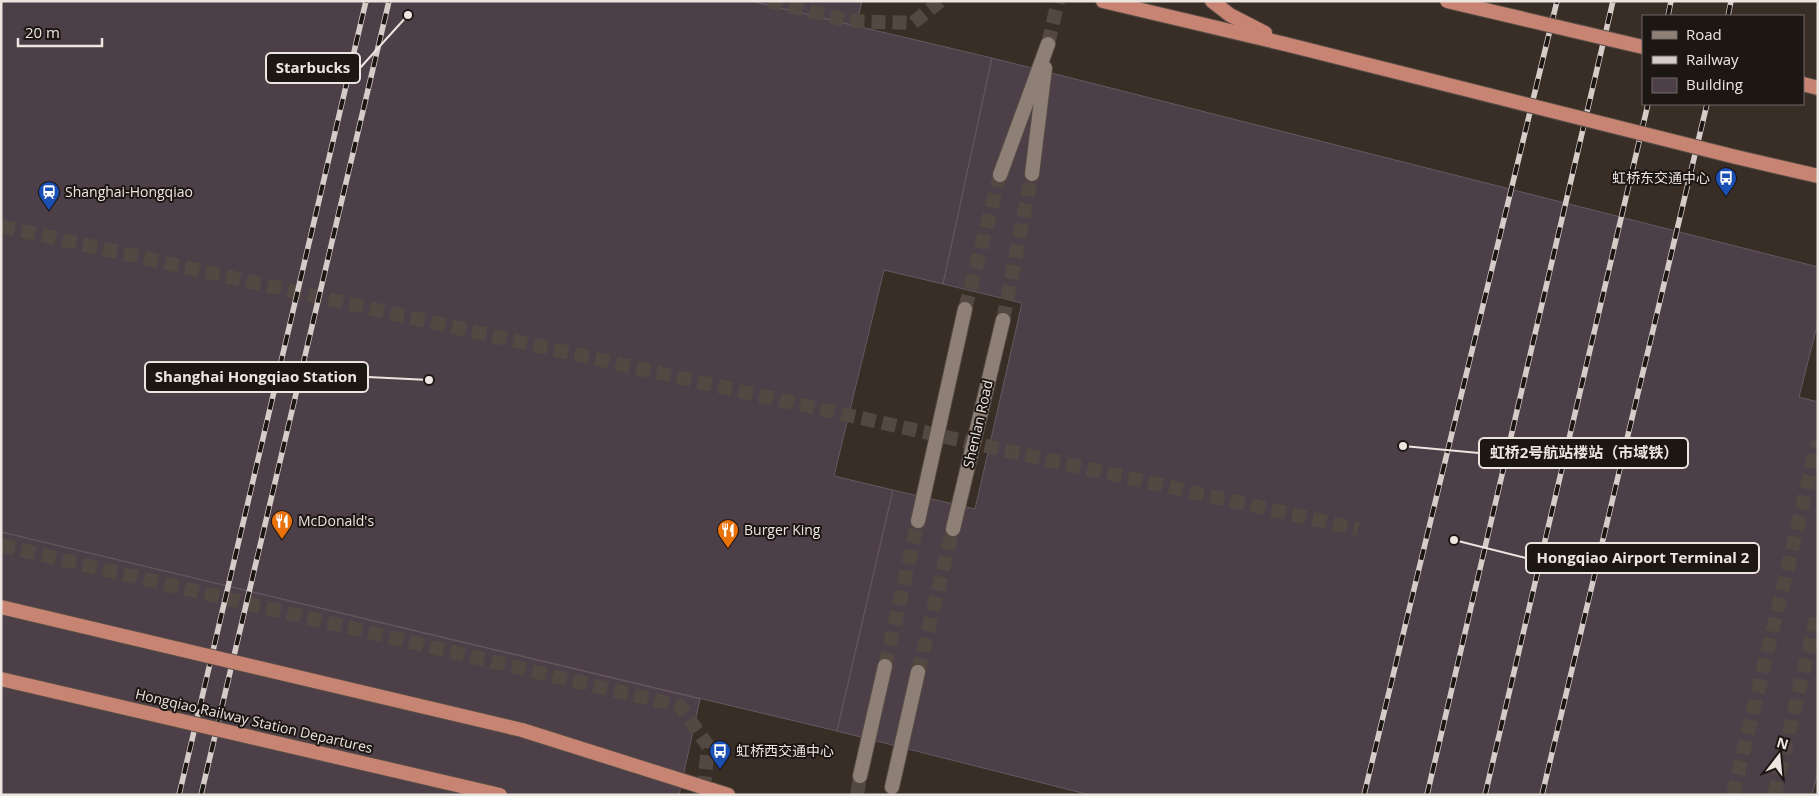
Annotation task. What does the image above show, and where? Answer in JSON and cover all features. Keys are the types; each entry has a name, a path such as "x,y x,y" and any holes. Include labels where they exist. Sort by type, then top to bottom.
{"highway":[{"path":"1103,1 1285,44 1818,176"},
{"path":"1212,1 1230,15 1285,44"},
{"path":"1447,1 1642,47"},
{"path":"1804,84 1818,88"},
{"path":"1,606 522,730 728,795"},
{"name":"Hongqiao Railway Station Departures","path":"1,679 500,795"}],"street":[{"path":"1000,175 1048,44 1032,174"},
{"path":"918,521 964,309"},
{"name":"Shenlan Road","path":"953,529 1002,320"},
{"path":"860,776 885,666"},
{"path":"892,787 918,672"}],"building":[{"path":"1,1 751,1 992,58 943,284 884,270 834,476 893,490 837,731 1,532"},
{"path":"751,1 862,1 856,26"},
{"path":"992,58 1818,267 1818,322 1799,397 1818,402 1818,772 1812,795 1090,795 837,731 893,490 975,509 1022,303 943,284"},
{"path":"1,532 700,699 679,795 1,795"}],"tunnel":[{"path":"769,1 849,21 913,23 940,1"},
{"path":"1048,44 1058,1"},
{"path":"1003,320 1032,174"},
{"path":"965,309 1000,175"},
{"path":"1,226 1358,529"},
{"path":"1733,795 1818,441"},
{"path":"885,666 918,521"},
{"path":"918,672 953,529"},
{"path":"1,545 680,706 708,746 703,795"},
{"path":"1774,795 1818,611"},
{"path":"857,795 860,776"}],"railway":[{"path":"179,795 366,1"},
{"path":"201,795 389,1"},
{"path":"1364,795 1557,1"},
{"path":"1427,795 1613,1"},
{"path":"1668,15 1671,1"},
{"path":"1728,15 1731,1"},
{"path":"1485,795 1648,105"},
{"path":"1542,795 1707,105"}],"place":[{"name":"Starbucks","path":"408,15"},
{"name":"虹桥东交通中心","path":"1726,197"},
{"name":"Shanghai-Hongqiao","path":"49,211"},
{"name":"Shanghai Hongqiao Station","path":"429,380"},
{"name":"虹桥2号航站楼站（市域铁）","path":"1403,446"},
{"name":"McDonald's","path":"282,540"},
{"name":"Hongqiao Airport Terminal 2","path":"1454,540"},
{"name":"Burger King","path":"728,549"},
{"name":"虹桥西交通中心","path":"720,770"}]}
